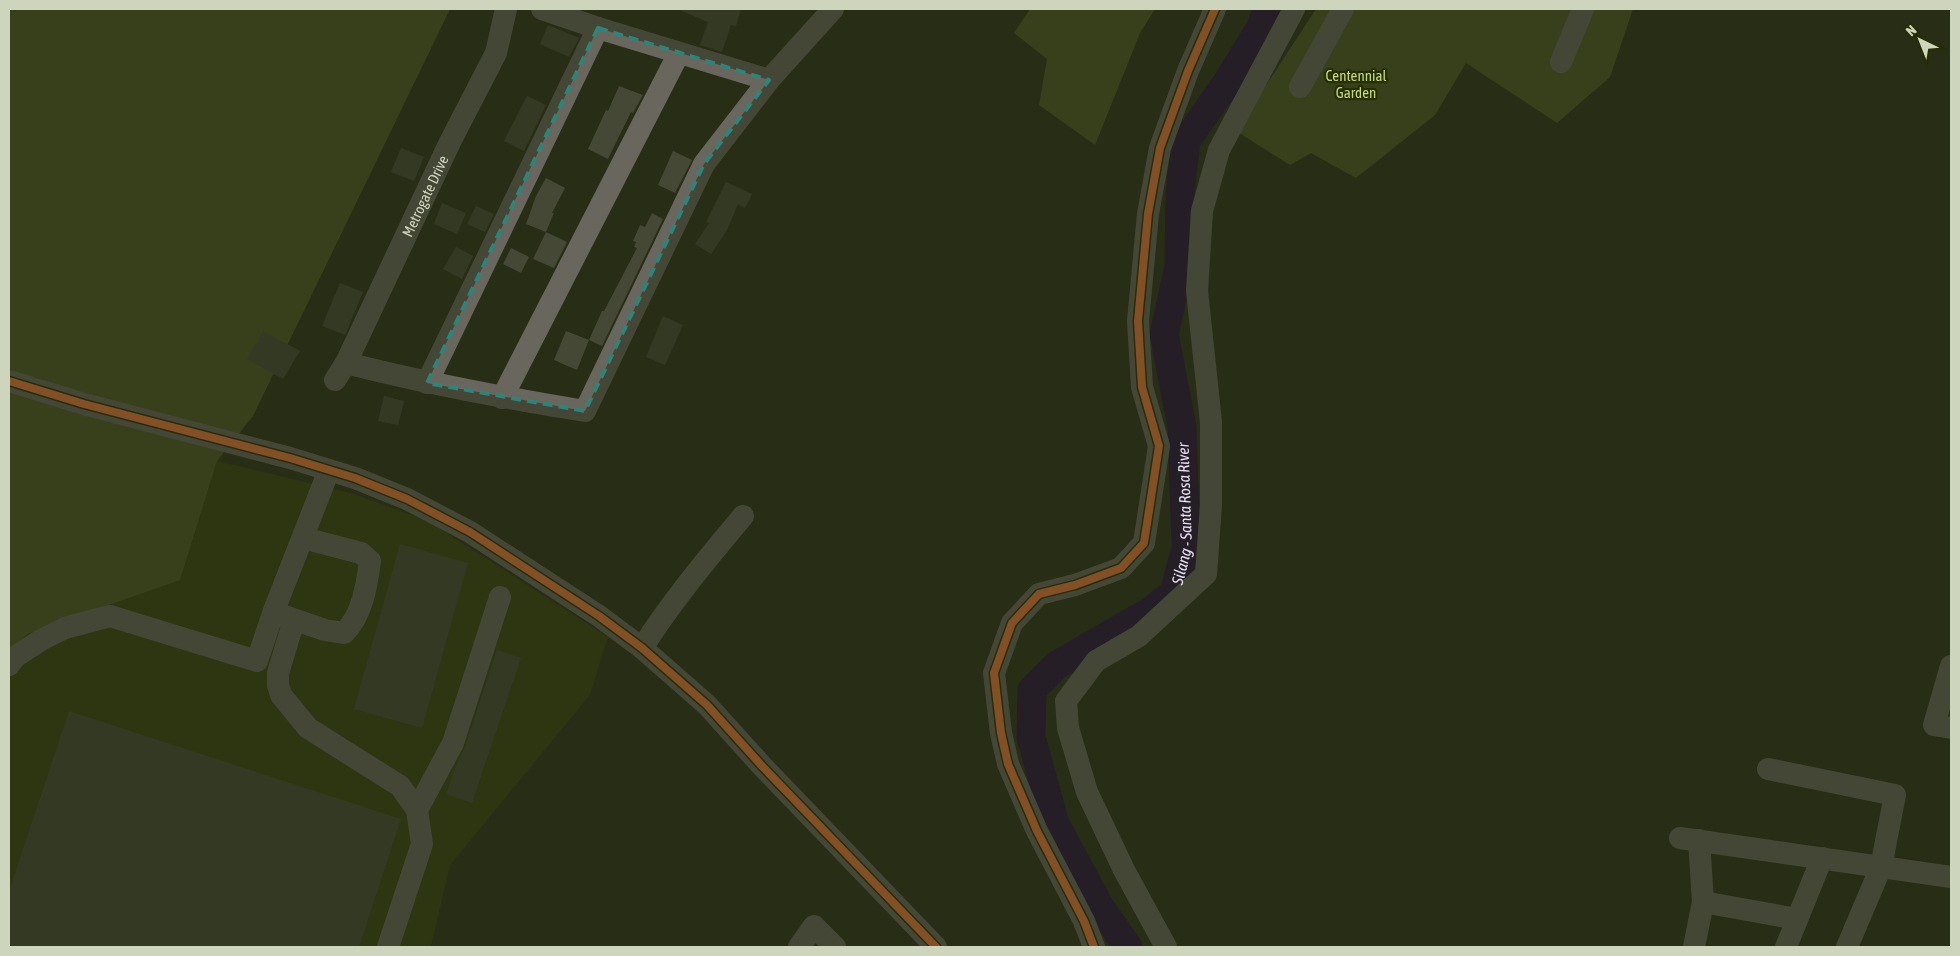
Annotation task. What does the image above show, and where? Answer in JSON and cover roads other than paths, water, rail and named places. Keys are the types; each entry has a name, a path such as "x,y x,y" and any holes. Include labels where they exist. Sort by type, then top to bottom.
{"street":[{"name":"Metrogate Drive","path":"427,383 340,372 450,142 496,52 506,9"},
{"path":"542,9 769,80"},
{"path":"1094,947 1084,921 1037,831 1008,764 1001,733 994,673 1012,622 1039,594 1075,585 1121,568 1144,543 1159,446 1142,387 1138,321 1148,214 1160,148 1188,71 1215,9"},
{"path":"1166,947 1124,870 1087,792 1068,728 1066,701 1096,661 1139,636 1206,574 1211,505 1211,431 1196,291 1202,211 1219,150 1294,9"},
{"path":"1300,87 1344,9"},
{"path":"1561,62 1583,9"},
{"path":"598,28 427,383 502,398 586,411 704,164 822,11"},
{"path":"502,398 679,53"},
{"path":"9,381 84,404 238,444 355,478 407,499 470,532 599,616 642,648 707,705 762,766 936,947"},
{"path":"9,665 15,657 64,628 110,616 257,661 273,612 304,538 329,470"},
{"path":"642,648 658,623 700,567 743,516"},
{"path":"273,612 325,630 344,633 350,628 360,611 370,561 361,553 304,538"},
{"path":"417,810 454,743 500,597"},
{"path":"294,620 278,673 278,685 282,694 308,728 400,786 417,810 422,844 388,947"},
{"path":"1951,666 1934,725 1951,728"},
{"path":"1768,769 1895,795 1881,867 1847,947"},
{"path":"1694,947 1703,902 1690,839 1951,877"},
{"path":"1786,947 1822,858"},
{"path":"1703,902 1797,919"},
{"path":"799,947 814,926 835,947"}],"waterway":[{"name":"Silang - Santa Rosa River","path":"1128,947 1100,907 1055,824 1031,737 1032,690 1057,665 1149,612 1174,593 1186,548 1182,427 1164,334 1179,267 1180,193 1186,141 1228,81 1261,27 1267,9"}],"park label":[{"name":"Centennial Garden","path":"1356,84"}]}
